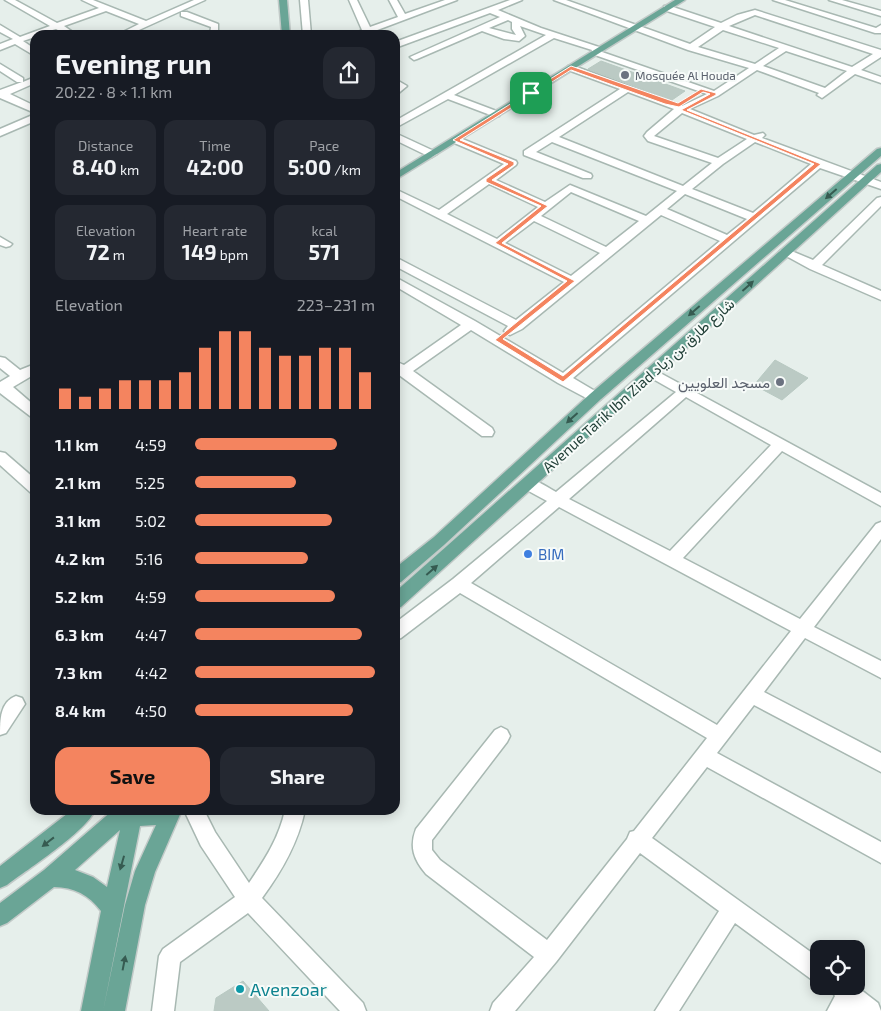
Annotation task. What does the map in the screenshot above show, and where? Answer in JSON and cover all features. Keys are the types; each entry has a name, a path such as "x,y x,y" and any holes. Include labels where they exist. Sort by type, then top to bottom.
{"main road":[{"path":"283,0 286,30"},
{"path":"400,174 571,68 671,3"},
{"name":"Avenue Tarik Ibn Ziad شارع طارق بن زياد","path":"400,598 785,252 866,173 881,151"},
{"name":"Avenue Tarik Ibn Ziad شارع طارق بن زياد","path":"400,573 439,541 595,397 866,173"},
{"path":"0,878 74,822 80,815"},
{"path":"0,916 51,877 123,815"},
{"path":"92,1011 112,908 127,848 127,815"},
{"path":"114,1011 135,905 147,864 170,815"},
{"path":"51,877 70,878 87,884 101,894 112,908"}],"street":[{"path":"10,0 65,30"},
{"path":"86,0 146,24"},
{"path":"47,30 118,0"},
{"path":"304,0 307,30"},
{"path":"353,0 367,30"},
{"path":"393,0 399,19 424,34"},
{"path":"370,30 453,0"},
{"path":"482,0 501,6"},
{"path":"400,43 518,0"},
{"path":"558,0 691,48 756,67 824,94 880,53"},
{"path":"777,0 880,30"},
{"path":"833,0 881,14"},
{"path":"145,30 204,2"},
{"path":"176,3 215,26 215,30"},
{"path":"671,3 722,27 881,80"},
{"path":"132,30 187,10"},
{"path":"490,10 516,22 714,94"},
{"path":"691,48 722,27 749,13 755,12 880,53"},
{"path":"414,57 506,18"},
{"path":"482,28 507,37 519,38 521,36 516,29 516,22"},
{"path":"0,28 30,49"},
{"path":"400,122 553,35"},
{"path":"0,48 30,36"},
{"path":"678,108 714,94 785,48"},
{"path":"0,67 20,80"},
{"path":"571,68 678,108 866,173 881,186"},
{"path":"4,91 20,80 30,76"},
{"path":"4,91 30,82"},
{"path":"439,215 528,152 626,88"},
{"path":"703,90 678,108 649,136 720,162"},
{"path":"4,91 30,98"},
{"path":"4,91 30,107"},
{"path":"446,95 496,114"},
{"path":"0,133 30,119"},
{"path":"498,340 518,326 684,190 758,136"},
{"path":"758,136 818,164 866,173"},
{"path":"400,138 432,154"},
{"path":"551,138 597,169"},
{"path":"456,140 512,163"},
{"path":"528,152 684,190 755,218"},
{"path":"563,380 818,164"},
{"path":"498,243 597,169"},
{"path":"488,180 545,206"},
{"path":"570,188 646,220"},
{"path":"400,195 572,281"},
{"path":"814,266 881,200"},
{"path":"660,210 728,240"},
{"path":"533,216 607,252"},
{"path":"785,252 881,296"},
{"path":"400,264 518,326"},
{"path":"421,295 438,283"},
{"path":"400,284 595,397"},
{"path":"400,367 471,324"},
{"path":"0,361 20,377"},
{"path":"400,369 487,432"},
{"path":"30,371 2,387 30,409"},
{"path":"651,372 881,500"},
{"path":"400,629 459,584 685,391"},
{"path":"671,560 780,444"},
{"path":"0,458 30,484"},
{"path":"528,484 881,670"},
{"path":"510,1008 548,955 718,735 752,695 881,528"},
{"path":"459,584 718,735"},
{"path":"752,695 881,763"},
{"path":"0,727 16,704"},
{"path":"501,736 423,836 421,848 424,857 433,867 548,955"},
{"path":"704,755 881,853"},
{"path":"196,815 204,836 249,900 355,1011"},
{"path":"163,1011 170,956 249,900 275,863 291,829 294,815"},
{"path":"638,840 810,964"},
{"path":"666,1011 734,908"},
{"path":"842,997 870,1011"}],"building":[{"name":"Mosquée Al Houda","path":"601,61 685,91 672,100 588,69"},
{"name":"مسجد العلويين","path":"775,360 808,378 782,400 754,385"},
{"name":"Avenzoar","path":"243,981 269,1011 214,1011 216,998"}],"place":[{"name":"Mosquée Al Houda","path":"625,75"},
{"name":"مسجد العلويين","path":"780,382"},
{"name":"BIM","path":"528,554"},
{"name":"Avenzoar","path":"240,989"}],"route":[{"path":"571,68 667,103 679,105 703,90 714,94 683,110 818,164 563,380 498,340 518,326 572,281 498,243 545,206 488,180 512,163 456,140 531,93 571,68"}]}
